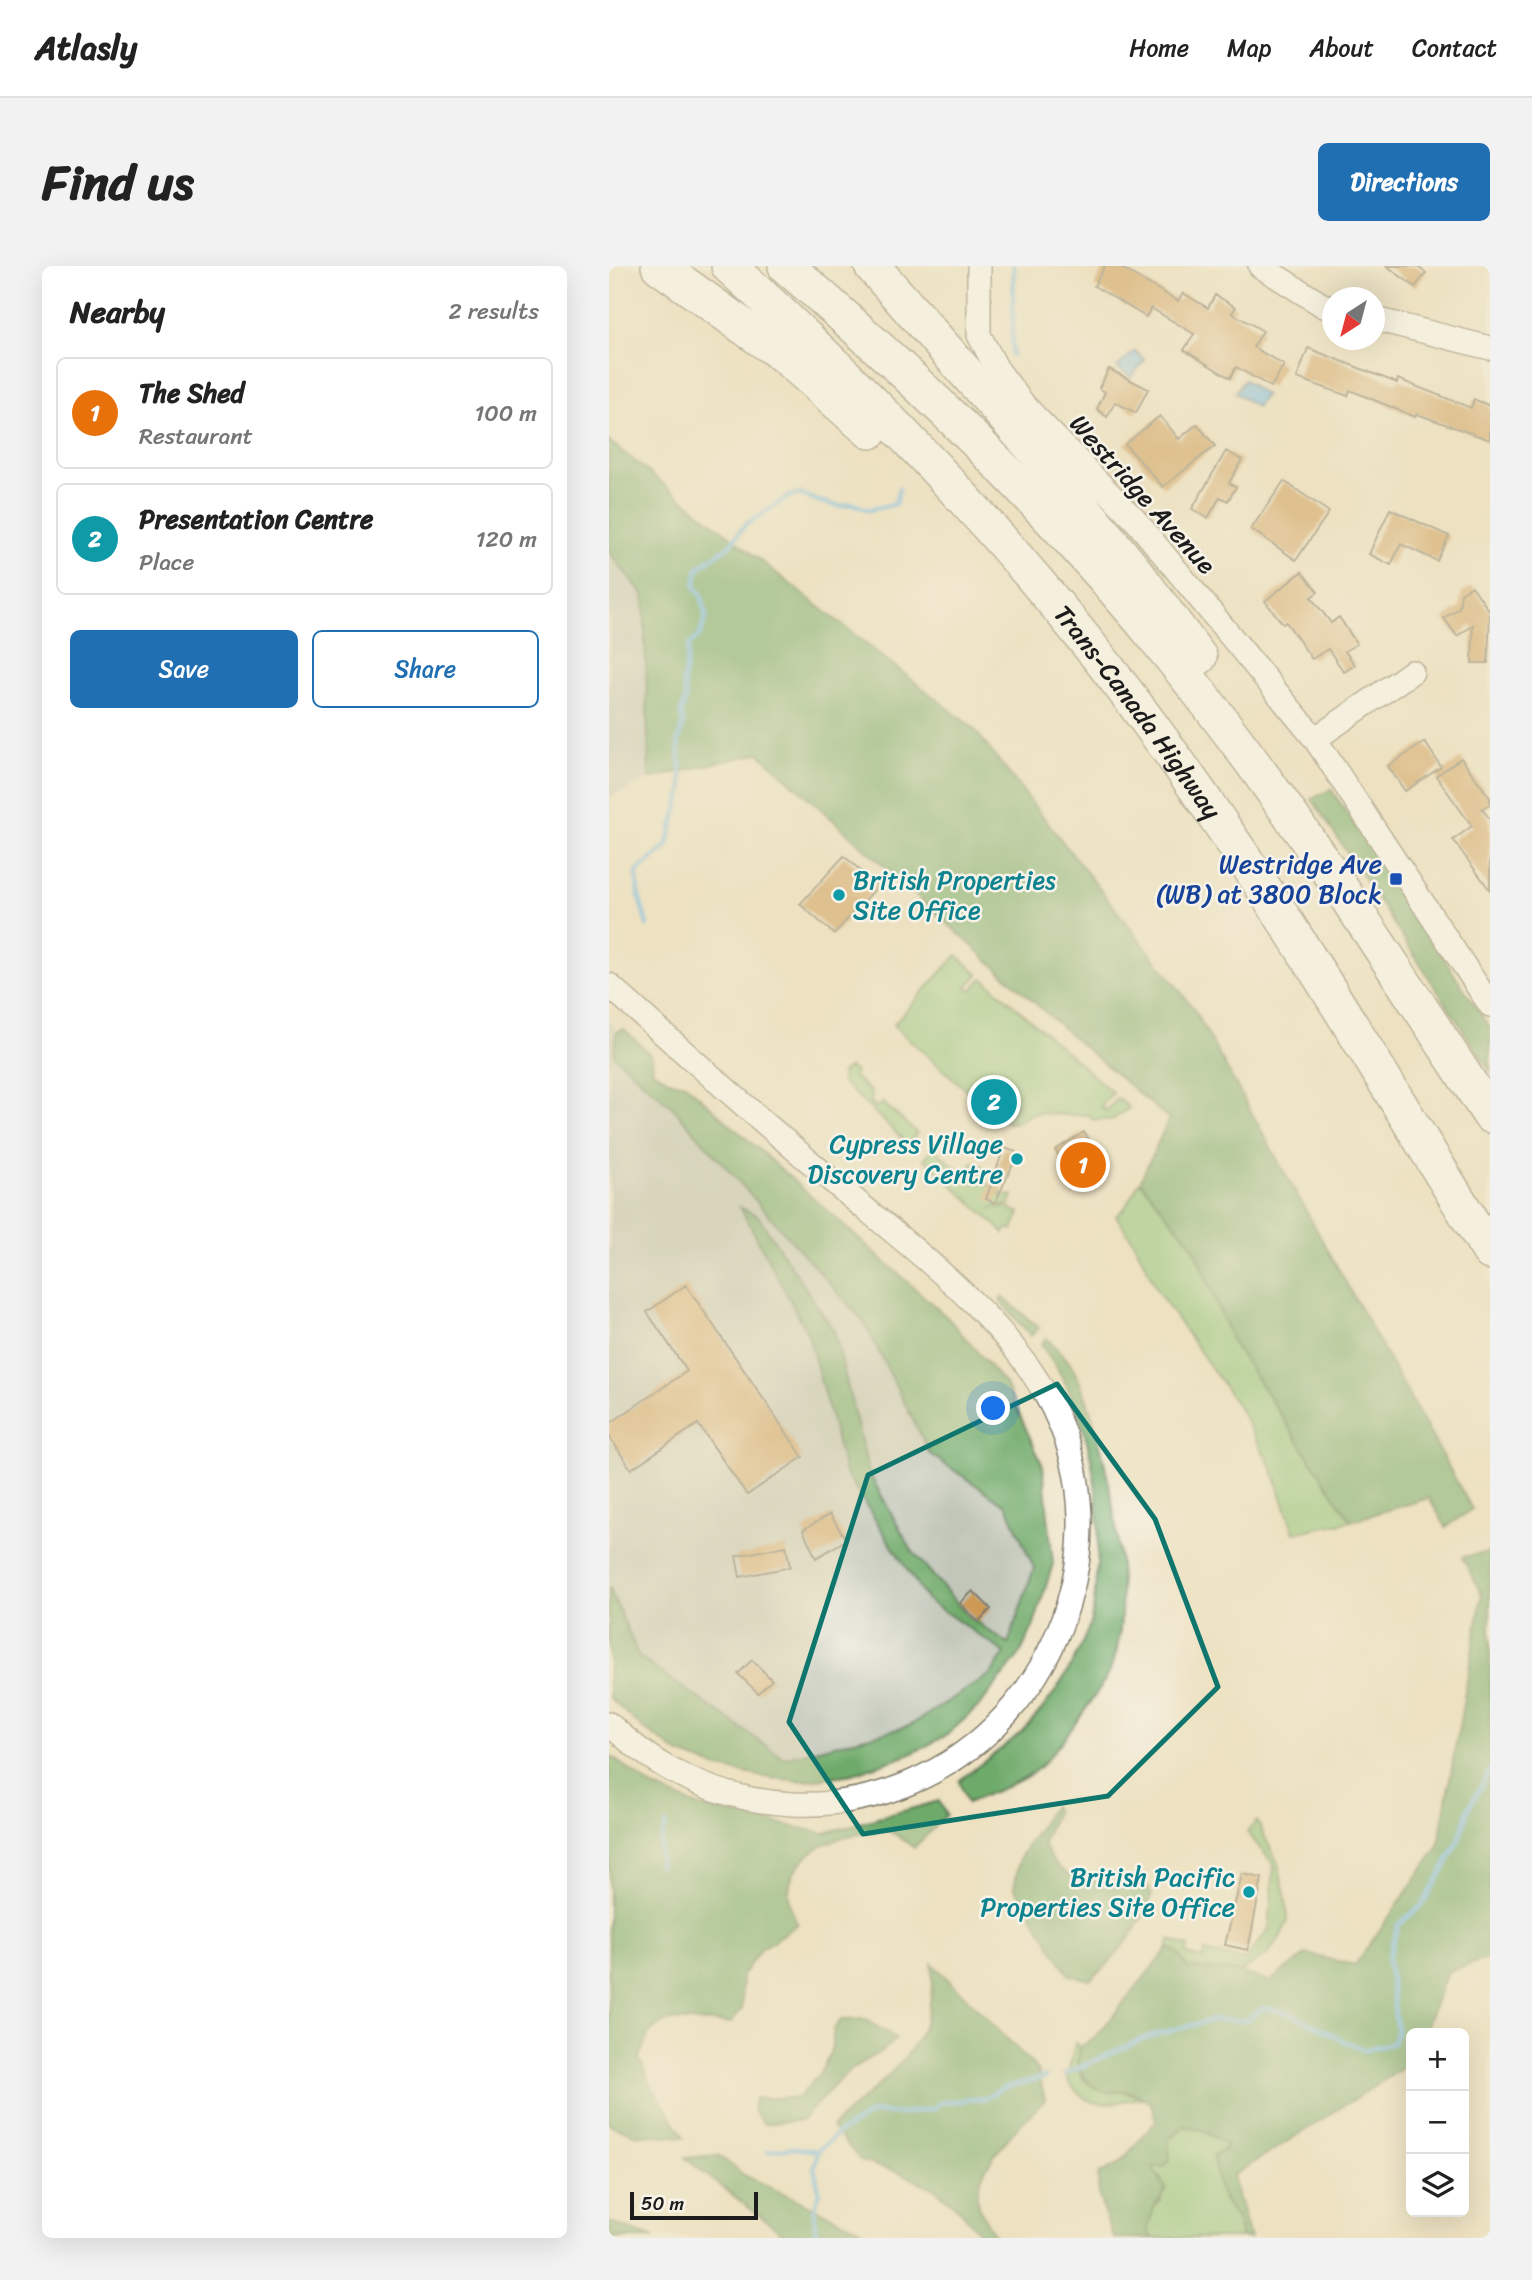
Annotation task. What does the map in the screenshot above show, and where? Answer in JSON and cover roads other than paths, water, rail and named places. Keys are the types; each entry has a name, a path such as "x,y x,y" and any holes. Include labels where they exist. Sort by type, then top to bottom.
{"highway":[{"path":"659,266 776,349 863,425 995,560 1167,747"},
{"name":"Trans-Canada Highway","path":"729,266 834,364 951,485 1082,637 1167,747 1281,915 1490,1252"},
{"name":"Trans-Canada Highway","path":"786,266 951,416 1090,562 1215,712 1332,874 1490,1115"},
{"path":"871,266 1064,484 1137,574 1275,767 1332,874"}],"street":[{"name":"Westridge Avenue","path":"979,266 979,334 997,369 1024,405 1137,522 1315,739 1490,1004"},
{"path":"1260,266 1322,305"},
{"path":"1385,322 1490,348"},
{"path":"1315,739 1412,672"},
{"path":"609,985 704,1072 948,1282 1010,1343 1043,1389 1062,1427 1078,1493 1080,1526 1079,1558 1063,1623 1031,1683 1011,1709 963,1754 909,1785 850,1801 815,1805 740,1797 704,1786 669,1769 636,1748 609,1724"}],"water":[{"path":"1135,351 1145,360 1131,377 1117,367"},
{"path":"1244,380 1265,395 1256,407 1235,393"}],"waterway":[{"path":"1012,355 1014,266"},
{"path":"647,925 638,893 637,872 667,846 683,788 678,742 683,723 681,712 686,698 683,682 689,645 700,635 706,617 702,597 695,586 698,568 730,545 745,525 790,496 801,494 818,501 840,506 853,504 869,510 895,504 899,489"},
{"path":"1065,2074 1147,2037 1212,2020 1246,2020 1263,2008 1290,2014 1364,2050 1393,2043 1397,2030 1388,1959 1398,1925 1421,1906 1442,1872 1460,1837 1469,1807 1490,1771"},
{"path":"659,1866 661,1840 666,1825"},
{"path":"816,2238 814,2213 819,2191 814,2167 818,2151 838,2133 874,2112 897,2114 934,2109 939,2103 985,2098 1002,2088 1045,2077"},
{"path":"768,2151 795,2148 818,2151"}],"place":[{"name":"Westridge Ave (WB) at 3800 Block","path":"1396,879"},
{"name":"British Properties Site Office","path":"839,895"},
{"name":"Presentation Centre","path":"994,1102"},
{"name":"Cypress Village Discovery Centre","path":"1017,1159"},
{"name":"The Shed","path":"1083,1165"},
{"name":"British Pacific Properties Site Office","path":"1249,1892"}]}
